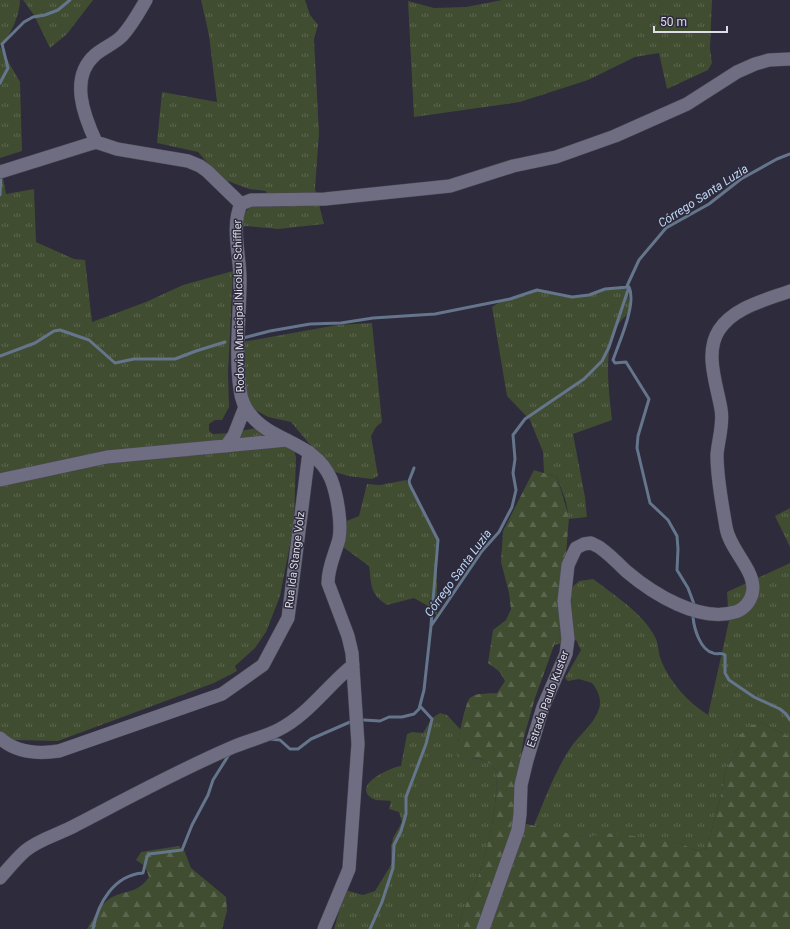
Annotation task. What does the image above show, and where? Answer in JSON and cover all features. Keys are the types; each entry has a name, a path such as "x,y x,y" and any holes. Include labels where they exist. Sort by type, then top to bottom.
{"street":[{"path":"96,142 83,110 80,85 82,75 94,56 121,37 130,27 146,0"},
{"name":"Rodovia Municipal Nicolau Schiffler","path":"324,929 340,894 349,864 351,821 358,744 353,666 348,636 328,583 328,575 339,539 340,520 329,474 309,452 274,434 255,421 245,407 240,388 238,362 240,280 237,218 241,204 252,200 326,199 450,186 513,166 556,157 615,136 687,104 737,72 755,64 769,60 790,59"},
{"path":"0,172 96,142 117,149 188,161 200,166 208,171 241,204"},
{"name":"Estrada Paulo Kuster","path":"483,929 518,830 521,785 537,724 566,654 568,639 564,601 568,565 576,548 584,544 591,543 599,547 645,584 684,607 711,616 722,616 740,611 751,598 753,586 749,574 728,539 719,482 718,454 722,410 714,382 714,347 720,329 735,315 749,306 790,291"},
{"path":"226,446 234,435 245,407"},
{"path":"0,480 107,457 288,440"},
{"name":"Rua Ida Stange Volz","path":"0,738 17,748 30,752 43,753 59,751 222,694 263,665 288,618 309,452"},
{"path":"0,878 25,850 36,844 74,826 140,790 185,768 234,746 277,730 296,719 338,677 353,666"}],"green space":[{"path":"0,0 20,0 20,6 8,36 0,45"},
{"path":"23,0 93,0 67,34 50,48 34,15"},
{"path":"201,0 305,0 310,15 318,25 314,39 319,133 315,189 324,224 278,229 246,226 239,228 243,216 249,208 252,205 268,198 266,191 249,189 225,180 218,175 198,152 157,143 162,92 217,102 209,35"},
{"path":"502,0 712,0 710,49 712,63 708,70 667,89 659,53 635,57 588,80 520,102 414,117 408,1 434,8 466,7"},
{"path":"0,47 20,82 22,151 0,158"},
{"path":"0,162 6,194 34,189 36,242 74,259 85,260 92,322 146,302 183,285 233,271 228,373 229,407 222,420 215,420 209,424 209,431 213,434 231,433 266,426 277,427 290,437 296,457 294,524 280,596 266,632 255,648 235,666 237,671 214,683 58,741 15,740 0,735"},
{"path":"621,286 628,290 630,313 620,322 614,333 610,347 608,378 612,420 573,434 585,497 587,517 569,519 566,502 557,477 544,473 543,452 530,420 507,396 492,307 503,300 528,295 534,290 564,297 580,296"},
{"path":"372,323 382,422 376,427 371,436 378,476 372,479 348,476 332,471 291,422 268,417 248,406 237,343 337,325"},
{"path":"534,470 557,477 569,517 565,568 565,615 535,698 524,737 518,773 522,823 585,837 613,833 680,843 697,851 707,848 722,791 725,772 740,744 740,735 750,726 760,722 790,737 790,929 459,929 464,908 479,874 490,837 496,798 497,772 491,765 483,760 474,758 465,762 460,760 457,753 458,741 464,715 470,698 480,694 497,693 505,681 500,672 488,663 493,630 506,620 511,609 509,593 501,562 503,531"},
{"path":"406,480 437,540 437,616 428,606 414,598 387,605 381,601 374,593 372,588 369,566 343,547 344,522 359,516 367,484 380,485"},
{"path":"790,508 790,547 775,516"},
{"path":"790,563 790,737 760,722 740,744 725,772 722,791 707,848 697,851 680,843 589,836 585,837 548,830 534,825 560,766 571,747 594,719 600,705 599,695 592,683 579,679 568,681 565,678 581,650 576,640 554,645 565,615 570,589 579,581 593,579 636,612 655,637 661,660 669,676 680,691 693,704 708,715 729,621 727,592"},
{"path":"440,713 447,715 461,730 458,741 469,759 485,761 492,765 497,772 496,798 490,837 479,874 464,908 459,929 334,929 345,890 363,895 375,891 391,865 391,848 393,838 402,822 399,812 389,809 391,801 372,799 366,792 367,787 376,777 390,769 401,766 407,734 412,732 423,733 432,718"},
{"path":"178,846 184,850 191,868 226,897 227,911 222,929 87,929 100,909 109,899 140,887 149,877 145,866 136,860 141,852"}],"waterway":[{"path":"0,83 8,68 2,44 24,22 33,17 45,15 58,10 70,0"},
{"name":"Córrego Santa Luzia","path":"627,286 639,260 666,228 709,204 741,179 777,159 790,154"},
{"path":"0,195 1,176"},
{"path":"629,287 631,294 629,313 613,360 615,363 626,362 649,399 638,436 637,448 650,503 668,520 677,536 677,570 688,588 694,604"},
{"path":"243,338 270,331 310,324 341,323 373,318 435,314 510,299 537,290 572,297 589,295 605,289 629,287"},
{"name":"Córrego Santa Luzia","path":"364,720 380,721 389,717 402,717 414,714 419,709 424,690 431,626 482,551 499,532 512,507 516,490 513,473 515,459 513,435 525,419 584,379 602,361 609,347 629,287"},
{"path":"0,356 35,343 54,331 60,330 89,340 115,363 134,359 175,359 225,342"},
{"path":"414,468 409,481 410,485 438,540 431,625"},
{"path":"693,617 698,638 705,648 713,653 725,655 725,673 729,680 754,697 780,709 790,720"},
{"name":"Córrego Santa Luzia","path":"370,929 382,902 393,868 394,845 401,831 406,814 406,797 426,744 432,719 420,706"},
{"path":"269,739 280,740 290,749 298,749 311,739 350,722"},
{"path":"93,929 95,919 103,900 109,892 124,879 143,873 149,854 182,850 192,825 208,795 213,780 230,753"}]}
